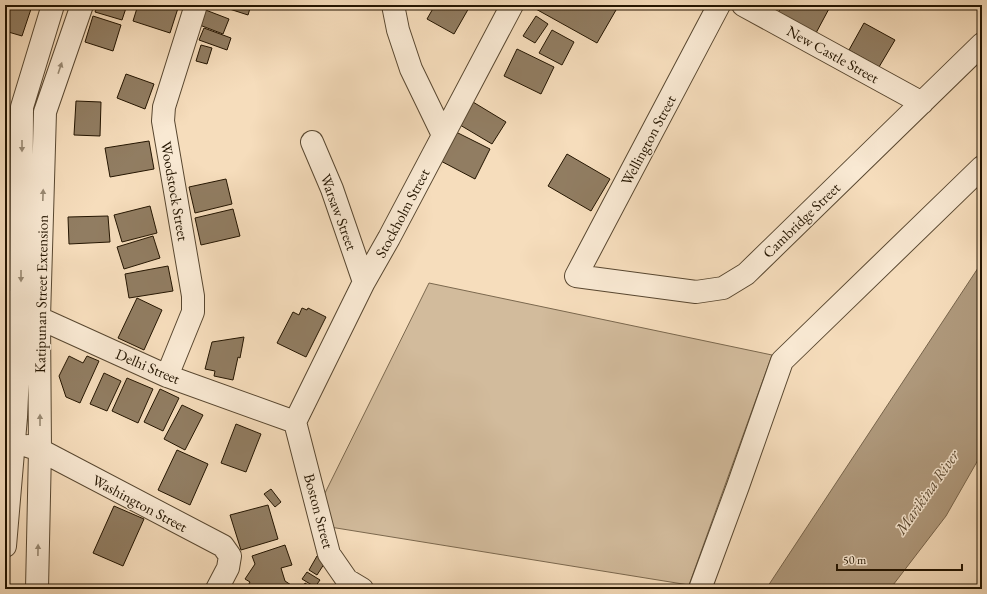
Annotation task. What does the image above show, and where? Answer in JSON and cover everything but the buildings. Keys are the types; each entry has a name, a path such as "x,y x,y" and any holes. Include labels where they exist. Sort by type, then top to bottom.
{"street":[{"name":"Katipunan Street Extension","path":"37,589 40,450 22,309 22,107 53,5"},
{"name":"Katipunan Street Extension","path":"5,546 9,441 22,309 45,112 82,5"},
{"name":"Woodstock Street","path":"167,376 193,312 193,296 163,121 164,107 196,5"},
{"path":"393,5 398,30 411,69 443,135"},
{"name":"Stockholm Street","path":"295,422 364,282 389,238 512,5"},
{"name":"Wellington Street","path":"576,276 719,5"},
{"name":"New Castle Street","path":"743,5 922,103"},
{"name":"Cambridge Street","path":"576,276 696,292 723,288 746,274 982,44"},
{"name":"Warsaw Street","path":"312,142 332,189 364,282"},
{"path":"700,589 782,361 982,167"},
{"name":"Delhi Street","path":"22,309 167,376 295,422"},
{"name":"Boston Street","path":"295,422 329,554 347,580 362,589"},
{"name":"Washington Street","path":"9,441 40,450 223,546 230,556 228,568 217,589"}],"shaded area":[{"path":"429,283 772,355 689,585 330,527 324,495"}],"water":[{"name":"Marikina River","path":"982,262 982,453 946,516 890,589 766,589"}]}
